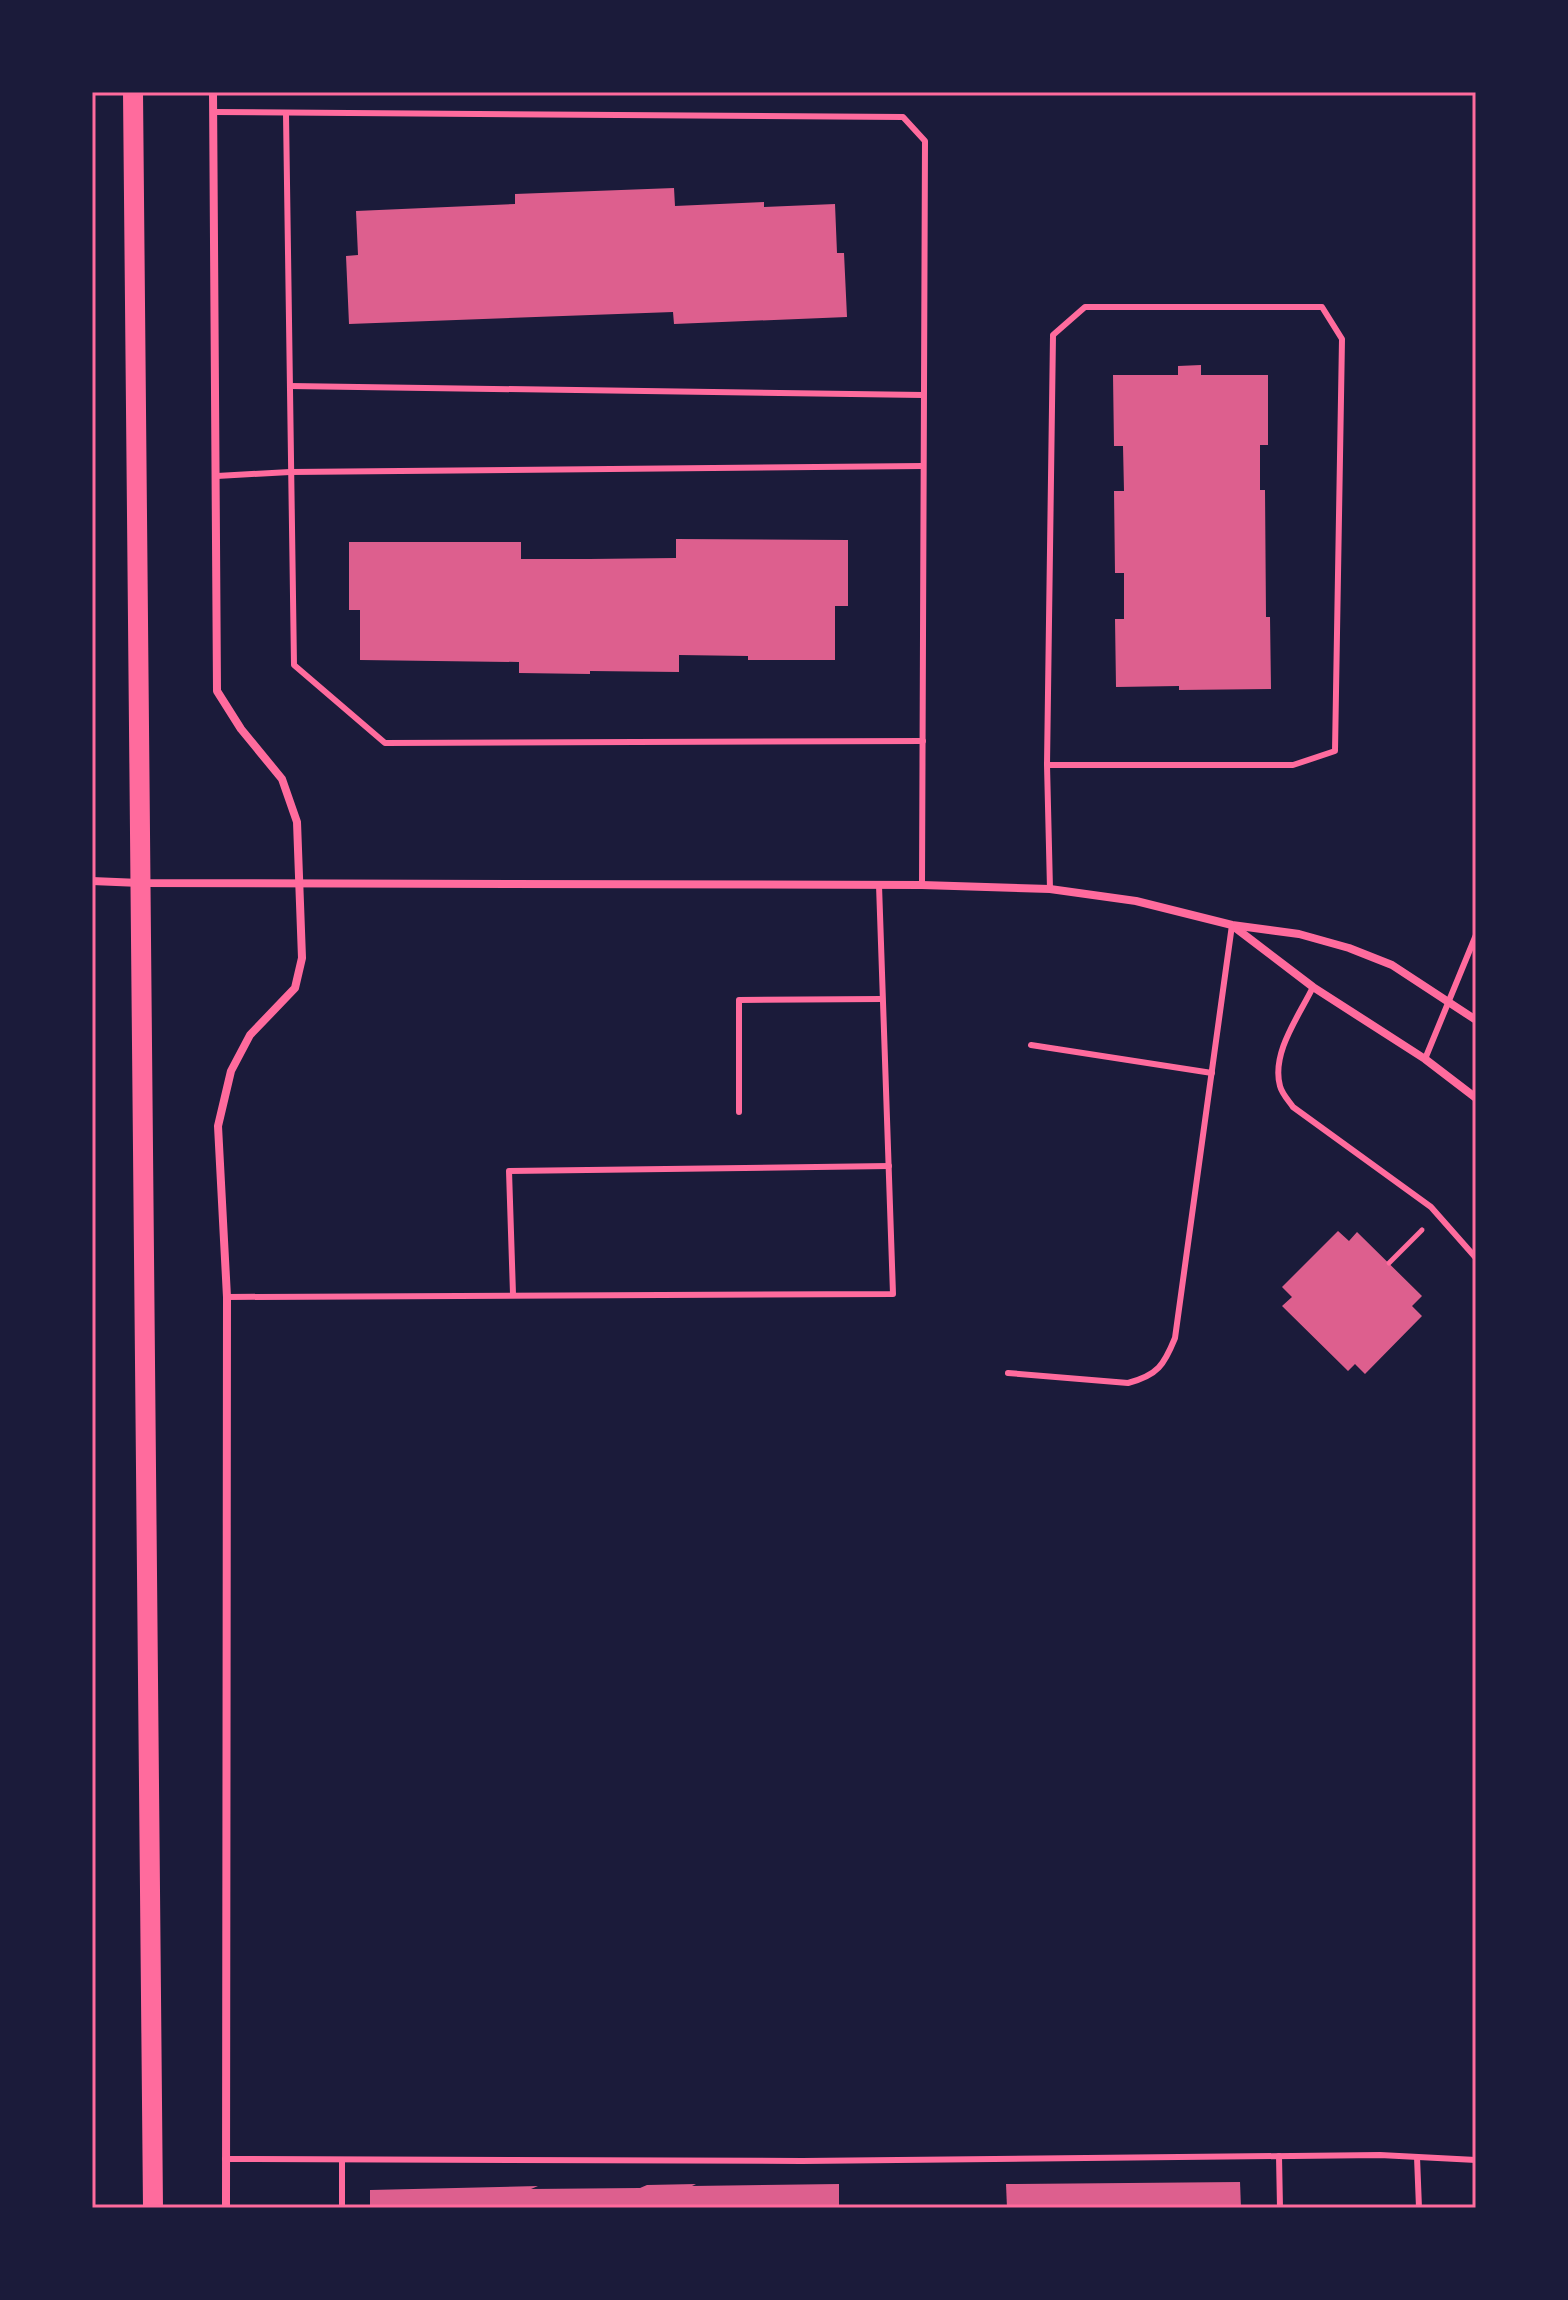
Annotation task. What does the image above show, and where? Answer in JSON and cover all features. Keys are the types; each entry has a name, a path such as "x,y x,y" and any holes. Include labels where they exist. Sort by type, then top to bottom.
{"main road":[{"path":"133,92 153,2208"}],"street":[{"path":"213,92 217,691 241,729 282,779 297,822 302,958 295,988 250,1035 231,1071 218,1126 227,1297 226,2208"},
{"path":"92,881 922,885 1050,889 1136,901 1232,925 1299,934 1349,948 1392,965 1476,1020"},
{"path":"1232,925 1313,987 1425,1059 1476,1098"}],"lane":[{"path":"214,112 903,117 925,141 922,885"},
{"path":"286,114 294,665 385,743 923,741"},
{"path":"1047,765 1293,765 1335,751 1342,339 1322,307 1085,307 1053,335 1047,765 1050,889"},
{"path":"290,386 923,395"},
{"path":"217,476 290,472 923,466"},
{"path":"227,1297 893,1294 879,885"},
{"path":"1008,1373 1128,1383 1147,1378 1164,1363 1175,1338 1232,925"},
{"path":"1425,1059 1476,935"},
{"path":"1313,987 1283,1048 1278,1069 1280,1089 1293,1107 1431,1207 1476,1258"},
{"path":"739,1112 739,1000 882,999"},
{"path":"1031,1045 1212,1073"},
{"path":"513,1294 509,1171 889,1166"},
{"path":"225,2159 818,2161 1279,2156 1476,2160"},
{"path":"1279,2156 1280,2208"},
{"path":"1417,2157 1419,2208"},
{"path":"342,2160 342,2208"}],"path":[{"path":"1389,1263 1437,1214"}],"building":[{"path":"674,188 675,206 764,202 764,207 835,204 837,253 844,253 847,317 674,324 673,312 349,324 346,256 358,255 356,211 515,204 515,194"},
{"path":"1201,365 1201,375 1268,375 1268,445 1260,445 1260,490 1265,490 1266,617 1270,617 1271,689 1116,687 1115,619 1124,619 1124,573 1115,573 1114,491 1124,491 1123,446 1114,446 1113,375 1178,375 1178,366"},
{"path":"676,539 848,540 848,606 835,606 835,660 748,660 748,656 679,655 679,672 590,671 590,674 519,673 519,662 360,660 360,610 349,610 349,542 521,542 521,559 589,559 676,558"},
{"path":"1338,1231 1349,1241 1357,1232 1422,1296 1412,1306 1422,1316 1365,1374 1355,1364 1348,1371 1282,1306 1292,1297 1282,1287"},
{"path":"1240,2182 1241,2208 1007,2208 1006,2184"},
{"path":"696,2184 692,2186 839,2184 839,2208 370,2208 370,2190 538,2186 531,2189 640,2188 647,2185"}]}
